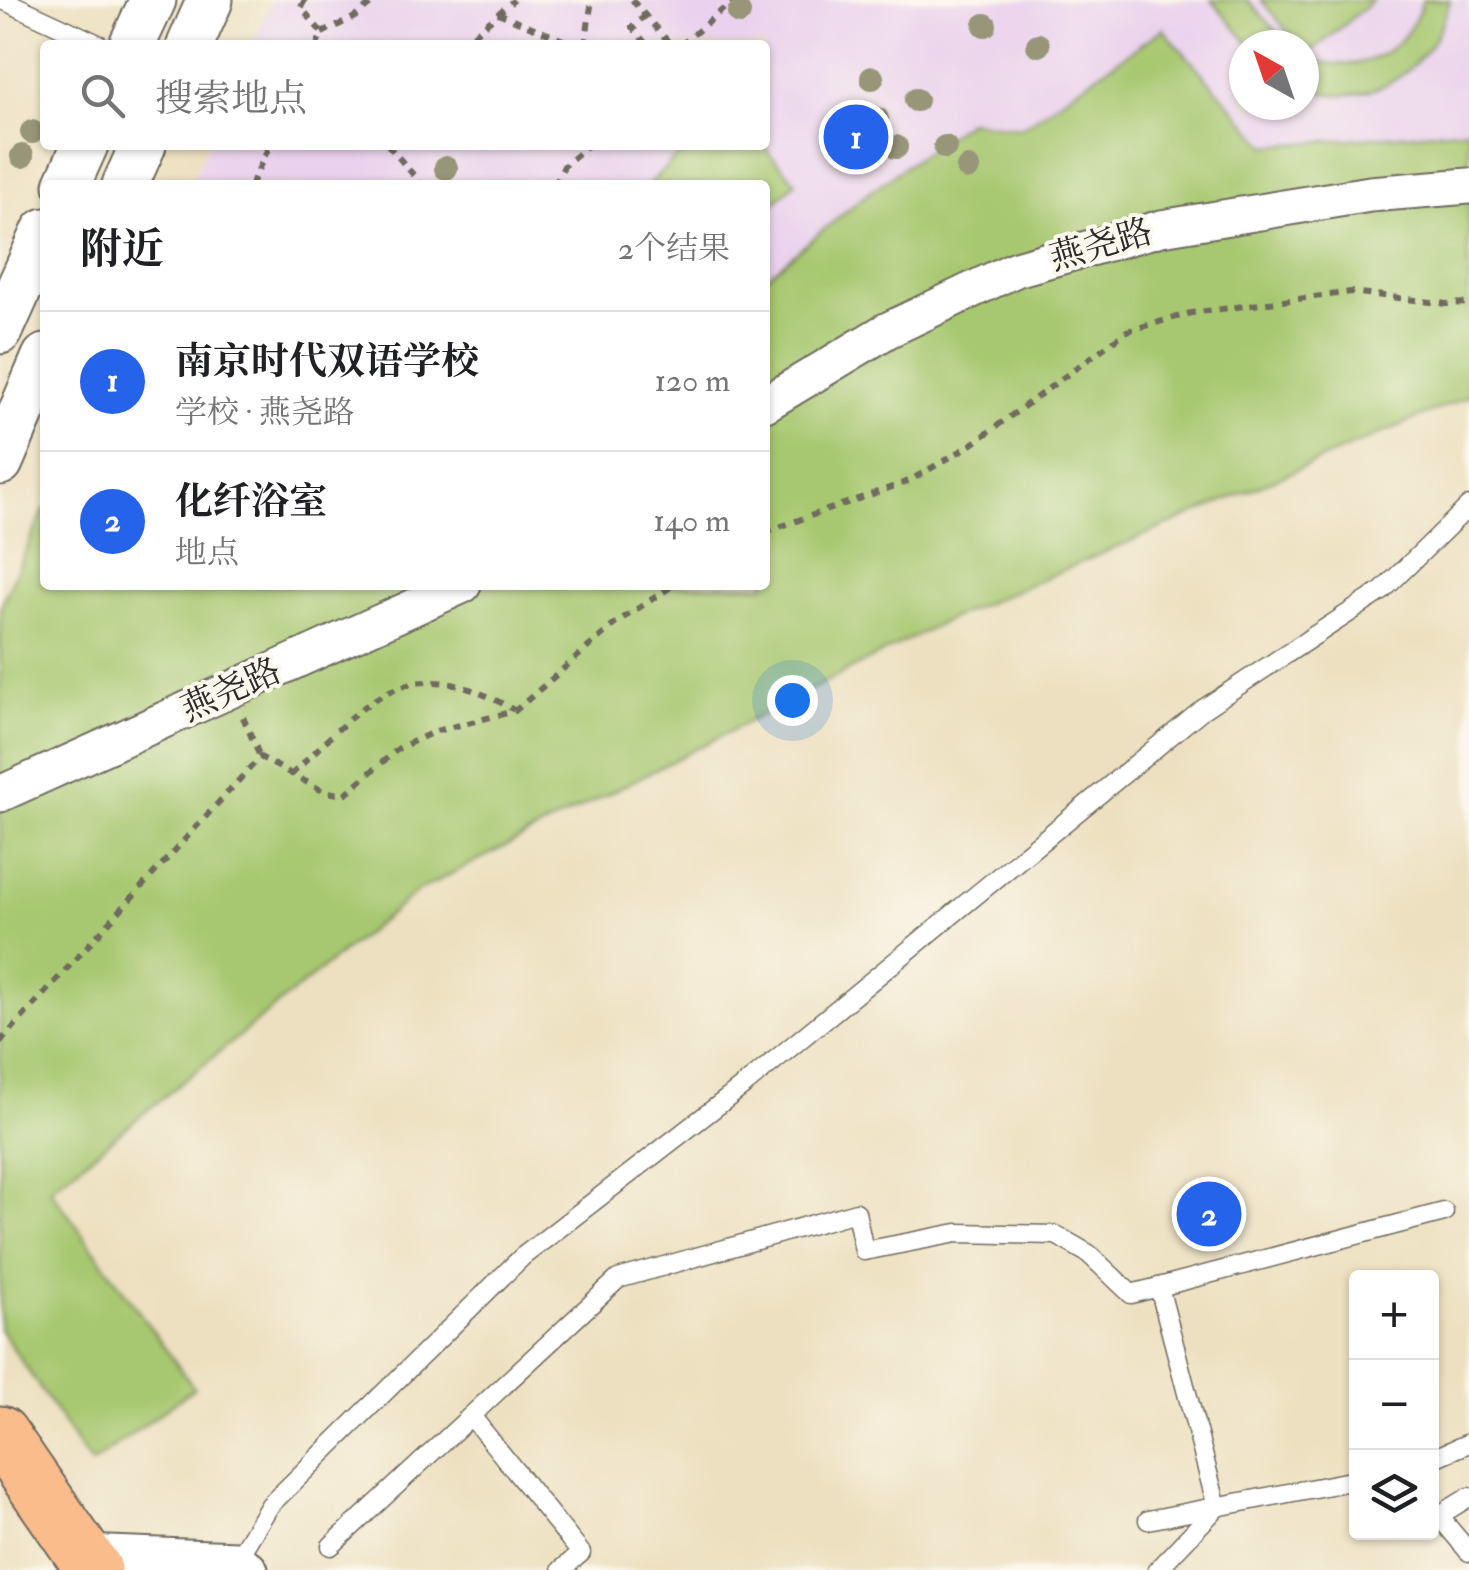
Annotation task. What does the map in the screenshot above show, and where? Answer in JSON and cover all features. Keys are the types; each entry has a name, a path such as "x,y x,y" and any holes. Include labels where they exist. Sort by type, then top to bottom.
{"main road":[{"path":"0,1434 89,1562"}],"street":[{"path":"134,40 153,0"},
{"path":"192,40 210,0"},
{"path":"68,180 83,150"},
{"path":"127,180 141,150"},
{"name":"燕尧路","path":"770,401 886,332 1016,269 1161,228 1370,194 1469,186"},
{"path":"0,331 40,242"},
{"path":"0,462 40,370"},
{"name":"燕尧路","path":"9,791 452,590"},
{"path":"89,1562 244,1564"}],"lane":[{"path":"3,0 89,40"},
{"path":"244,1564 270,1505 522,1256 746,1084 1203,709 1382,591 1469,506"},
{"path":"331,1546 618,1278 856,1212 864,1252 957,1233 1056,1235 1090,1254 1131,1294 1444,1212"},
{"path":"1159,1286 1216,1507"},
{"path":"471,1416 581,1553 560,1570"},
{"path":"1439,1455 1469,1443"},
{"path":"1148,1520 1349,1481"},
{"path":"1439,1510 1469,1497"},
{"path":"1157,1570 1216,1507"},
{"path":"1439,1517 1469,1552"}],"path":[{"path":"305,0 301,7 322,33"},
{"path":"467,40 514,0"},
{"path":"586,40 592,0"},
{"path":"632,0 667,40"},
{"path":"688,40 734,0"},
{"path":"319,40 322,33 355,18 373,2"},
{"path":"498,13 563,40"},
{"path":"643,40 632,27 646,16"},
{"path":"254,180 268,150"},
{"path":"392,150 418,180"},
{"path":"557,180 564,166 582,150"},
{"path":"770,530 908,481 971,444 1126,331 1191,313 1352,292 1446,304 1469,303"},
{"path":"0,1042 260,757 323,791 344,795 399,748 436,731 515,711 618,622 666,590"},
{"path":"291,775 357,711 396,686 433,680 462,686 515,711"}],"shaded area":[{"path":"272,0 1469,0 1469,129 1267,146 1244,120 1319,120 1319,30 1229,30 1229,103 1163,29 1021,128 968,122 867,194 770,274 770,180 192,180 206,150 770,150 770,40 254,40"}],"green space":[{"path":"1211,0 1248,0 1275,30 1237,30"},
{"path":"1261,0 1373,0 1319,46 1319,30 1286,30"},
{"path":"1423,0 1450,0 1430,45 1397,78 1353,94 1319,91 1319,61 1342,65 1377,57 1405,35"},
{"path":"1163,29 1229,103 1229,120 1244,120 1267,146 1469,129 1469,396 949,619 418,891 50,1189 194,1388 91,1464 0,1329 0,608 40,519 40,590 770,590 770,274 867,194 968,121 1021,128"},
{"path":"685,150 767,150 796,182 770,207 770,180 652,180"}],"place":[{"name":"南京时代双语学校","path":"856,137"},
{"name":"化纤浴室","path":"1209,1214"}]}
